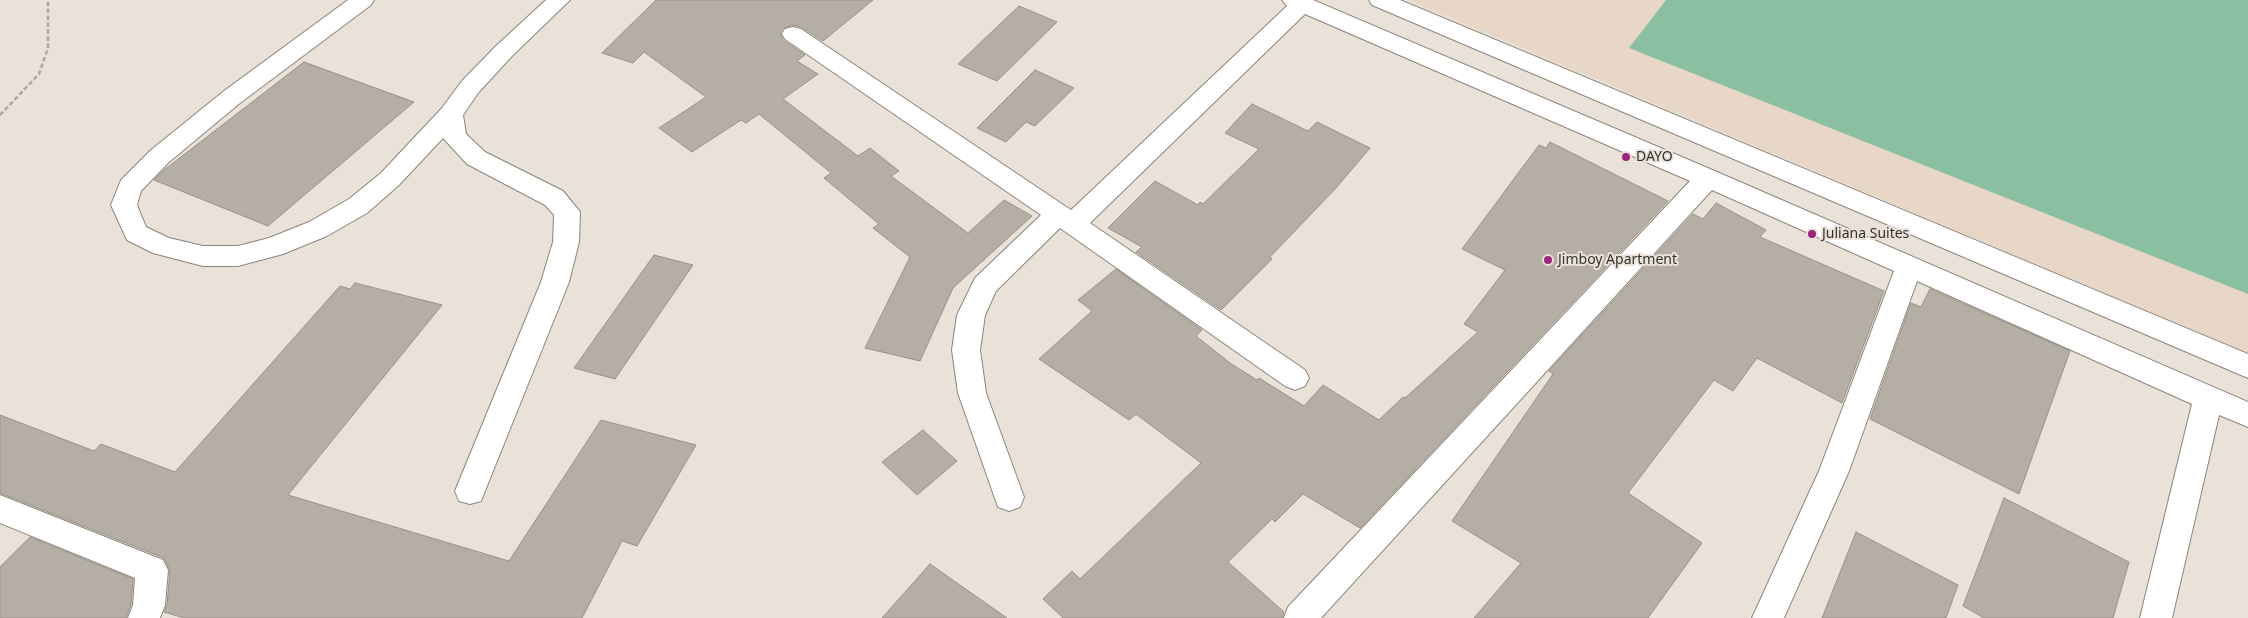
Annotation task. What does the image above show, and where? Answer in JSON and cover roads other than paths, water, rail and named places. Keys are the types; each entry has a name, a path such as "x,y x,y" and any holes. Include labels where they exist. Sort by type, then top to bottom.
{"street":[{"path":"364,0 232,97 160,156 130,187 124,205 136,233 162,246 203,256 238,256 274,247 318,229 358,206 390,179 451,114 483,73 559,0"},
{"path":"1380,0 2248,366"},
{"path":"1008,497 972,393 966,350 972,315 985,284 1013,256 1066,219 1298,2 1708,178 2248,415"},
{"path":"793,34 1066,219 1295,378"},
{"path":"451,114 454,137 476,158 554,198 567,212 566,242 554,282 470,491"},
{"path":"1300,618 1708,178"},
{"path":"1768,618 1834,471 1909,267"},
{"path":"2156,618 2208,398"},
{"path":"0,509 152,570 150,617"}],"place":[{"name":"DAYO","path":"1626,157"},
{"name":"Juliana Suites","path":"1812,234"},
{"name":"Jimboy Apartment","path":"1548,260"}]}
